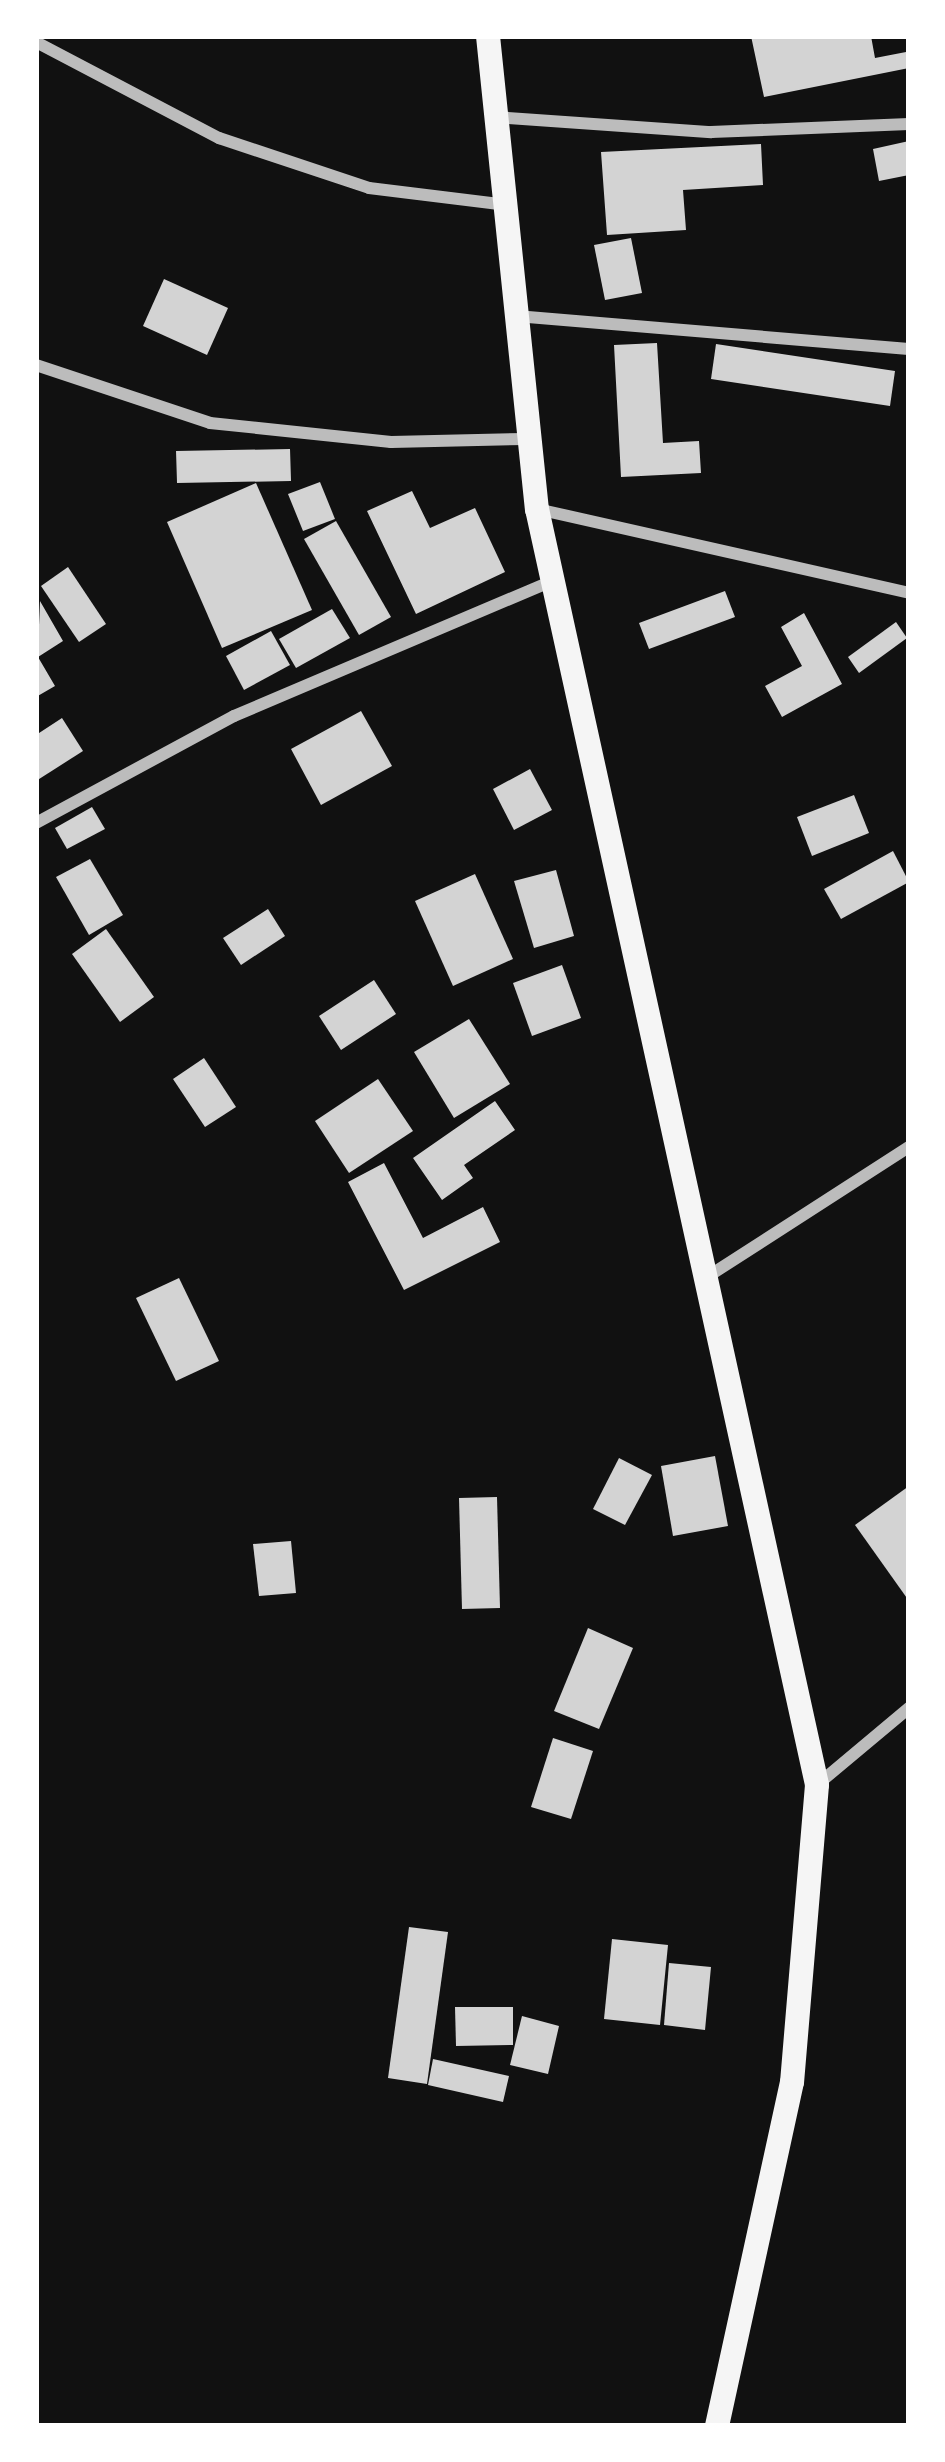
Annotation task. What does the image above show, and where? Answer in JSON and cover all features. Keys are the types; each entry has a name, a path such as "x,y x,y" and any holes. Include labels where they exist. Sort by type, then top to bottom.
{"main road":[{"path":"488,36 509,315 537,509 817,1785 792,2082 717,2426"}],"street":[{"path":"36,42 219,138 370,188 499,204"},
{"path":"493,116 711,132 909,124"},
{"path":"509,315 909,349"},
{"path":"36,365 209,423 391,442 526,439"},
{"path":"537,509 909,592"},
{"path":"36,823 234,716 552,581"},
{"path":"707,1277 909,1147"},
{"path":"817,1785 909,1708"}],"building":[{"path":"751,36 871,36 875,58 906,52 909,68 764,97"},
{"path":"909,141 909,175 879,181 873,149"},
{"path":"761,144 763,185 683,190 686,230 607,235 601,152"},
{"path":"631,238 642,293 605,300 594,245"},
{"path":"164,279 228,308 207,355 143,326"},
{"path":"657,343 663,443 699,441 701,473 621,477 614,345"},
{"path":"716,344 895,371 890,406 711,379"},
{"path":"290,449 291,481 177,483 176,451"},
{"path":"320,482 335,519 303,531 288,494"},
{"path":"256,483 312,610 222,648 167,522"},
{"path":"412,491 430,528 475,508 505,572 416,614 367,511"},
{"path":"336,521 391,617 359,635 304,539"},
{"path":"68,567 106,624 79,642 41,586"},
{"path":"725,591 735,617 649,649 639,623"},
{"path":"40,601 63,641 38,657 55,686 36,697"},
{"path":"332,609 350,638 296,668 279,639"},
{"path":"804,613 842,684 782,717 765,686 802,666 781,627"},
{"path":"896,622 907,638 859,673 848,657"},
{"path":"271,631 290,665 244,690 226,656"},
{"path":"361,711 392,766 321,805 291,749"},
{"path":"62,718 83,751 36,781 36,735"},
{"path":"530,769 552,810 514,830 493,789"},
{"path":"854,795 869,833 812,856 797,817"},
{"path":"92,807 105,829 67,849 55,828"},
{"path":"893,851 909,882 841,919 824,889"},
{"path":"90,859 123,915 89,935 56,877"},
{"path":"556,870 574,936 534,948 514,881"},
{"path":"475,874 513,959 453,986 415,901"},
{"path":"268,909 285,936 241,965 223,938"},
{"path":"106,929 154,997 120,1022 72,954"},
{"path":"562,965 581,1018 532,1036 513,983"},
{"path":"374,980 396,1014 341,1050 319,1016"},
{"path":"469,1019 510,1084 454,1118 414,1052"},
{"path":"204,1058 236,1107 205,1127 173,1079"},
{"path":"378,1079 413,1131 349,1173 315,1121"},
{"path":"495,1101 515,1130 464,1165 473,1178 442,1200 413,1158"},
{"path":"384,1163 423,1238 483,1207 500,1242 404,1290 348,1182"},
{"path":"179,1278 219,1361 176,1381 136,1298"},
{"path":"715,1456 728,1526 673,1536 661,1466"},
{"path":"619,1458 652,1475 625,1525 593,1509"},
{"path":"909,1486 909,1601 855,1525"},
{"path":"497,1497 500,1608 462,1609 459,1498"},
{"path":"291,1541 296,1593 259,1596 253,1544"},
{"path":"588,1628 633,1648 599,1729 554,1711"},
{"path":"553,1738 593,1751 571,1819 531,1807"},
{"path":"409,1927 448,1932 427,2084 388,2078"},
{"path":"612,1939 668,1945 660,2025 604,2019"},
{"path":"669,1963 711,1967 705,2030 664,2025"},
{"path":"455,2007 513,2007 513,2045 456,2046"},
{"path":"522,2016 559,2026 548,2074 510,2065"},
{"path":"433,2059 509,2076 503,2102 428,2085"}]}
